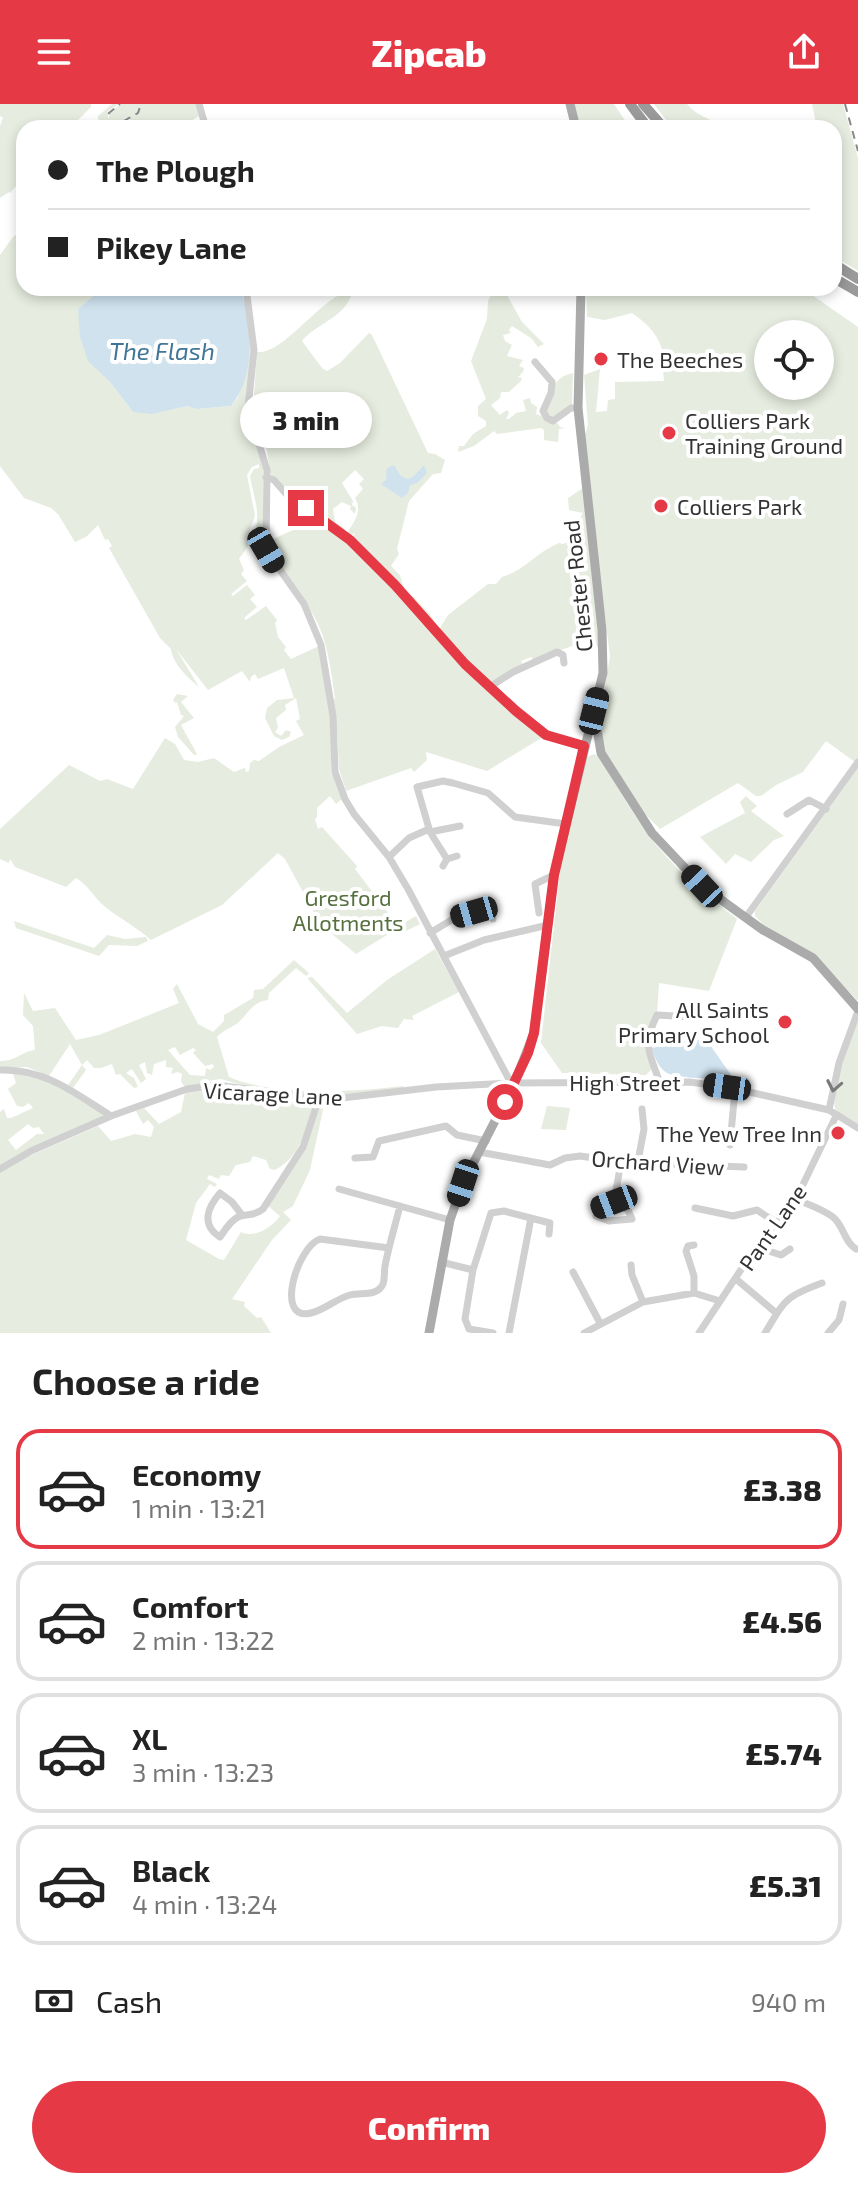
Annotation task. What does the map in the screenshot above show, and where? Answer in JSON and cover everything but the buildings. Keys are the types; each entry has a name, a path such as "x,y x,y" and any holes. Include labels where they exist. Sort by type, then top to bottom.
{"highway":[{"path":"643,104 657,120"}],"main road":[{"name":"Chester Road","path":"429,1333 450,1220 463,1183 486,1141 534,1033 554,875 603,673 602,630 578,408 581,296"},
{"path":"594,711 601,753"},
{"path":"584,746 593,747 601,753 652,833 702,886 763,930 813,958 858,1010"}],"street":[{"path":"247,296 254,350 248,408 265,459 266,550 304,604 321,645 333,716 335,772 354,814 389,857 513,1083"},
{"path":"535,362 552,382 543,411 547,418 553,421 571,408 578,408"},
{"path":"266,477 350,540 465,664 546,735 584,746"},
{"path":"491,686 557,652 563,655 564,663"},
{"path":"746,917 858,762"},
{"path":"457,856 445,863 430,830 417,787 443,781 453,783 488,793 515,817 566,824"},
{"path":"787,814 809,800 826,809"},
{"path":"389,857 409,838 430,830 460,826"},
{"path":"539,913 535,884 554,875"},
{"path":"430,933 458,916 490,907 493,919"},
{"path":"444,956 484,940 548,925"},
{"name":"Pant Lane","path":"699,1333 756,1247 796,1199 833,1113 839,1063 858,1010"},
{"path":"659,1080 647,1036 657,1015 691,1017"},
{"path":"0,1070 21,1069 54,1079 111,1116"},
{"name":"High Street","path":"513,1083 689,1082 735,1089 833,1113 858,1128"},
{"name":"Vicarage Lane","path":"0,1169 31,1151 111,1116 187,1089 216,1085 342,1098 436,1087 513,1083"},
{"path":"730,1145 735,1089"},
{"path":"242,1215 220,1193 209,1209 208,1226 220,1237 235,1219 242,1215 255,1215 263,1209 303,1147 319,1098"},
{"path":"638,1161 644,1129 642,1109"},
{"path":"355,1158 373,1157 379,1141 446,1126 457,1135 486,1141"},
{"name":"Orchard View","path":"479,1152 550,1165 580,1156 621,1162 744,1167"},
{"path":"614,1202 621,1162"},
{"path":"339,1189 450,1220"},
{"path":"796,1199 832,1217 841,1227 848,1243 856,1249"},
{"path":"389,1248 320,1239 312,1242 293,1279 291,1294 295,1308 311,1314 353,1294 373,1292 384,1282 400,1206"},
{"path":"695,1208 733,1216 757,1210 775,1222"},
{"path":"493,1333 469,1329 465,1319 473,1270 491,1213 504,1211 550,1223 549,1234"},
{"path":"509,1333 531,1218"},
{"path":"694,1245 688,1246 686,1251 694,1276 694,1293"},
{"path":"756,1247 781,1255 790,1249"},
{"path":"441,1262 473,1270"},
{"path":"631,1265 643,1302"},
{"path":"573,1272 600,1323"},
{"path":"736,1279 775,1312"},
{"path":"776,1333 767,1330 775,1312 792,1293 822,1283"},
{"path":"584,1333 643,1302 694,1293 720,1301"},
{"path":"828,1333 839,1320 843,1304"}],"green space":[{"path":"0,104 91,104 78,120 16,120 16,186 0,198 0,126 3,118 0,116"},
{"path":"112,104 119,104 108,111 108,119 111,111 121,104 196,104 199,116 193,120 131,120 126,117 122,120 98,120 98,116"},
{"path":"574,104 614,104 625,120 578,120"},
{"path":"654,104 687,104 710,120 666,120"},
{"path":"812,104 843,104 858,158 858,271 842,261 842,120 815,120"},
{"name":"Gresford Allotments","path":"16,235 16,296 93,296 78,309 110,382 133,412 187,406 198,409 231,406 238,397 247,308 243,296 246,296 252,332 246,409 263,461 264,550 263,558 254,551 252,539 257,516 250,476 259,464 252,467 247,475 255,516 247,537 251,542 239,559 244,570 241,574 247,581 231,594 233,596 247,585 255,595 250,599 257,607 244,618 246,620 266,606 277,620 278,637 291,659 319,646 328,701 335,699 323,636 314,616 277,561 269,541 295,529 309,513 360,552 362,547 353,539 354,533 351,536 347,534 357,516 355,498 363,489 359,484 364,479 355,470 342,483 356,508 355,514 351,506 342,502 333,509 335,522 345,529 343,531 289,495 270,473 267,451 253,411 257,352 280,344 338,296 350,296 338,314 302,341 327,371 340,363 369,333 372,335 428,453 445,460 441,473 433,474 409,501 397,549 399,554 391,566 400,575 406,595 413,596 433,619 432,632 435,636 448,615 488,584 496,584 502,577 551,547 578,537 583,527 580,518 583,513 569,510 568,498 583,488 599,649 592,639 533,660 531,657 521,661 523,665 490,683 543,737 487,771 426,752 427,760 414,772 411,768 346,791 339,769 337,730 331,734 331,772 342,799 336,804 330,796 317,808 315,819 318,829 322,827 357,866 355,869 395,922 404,923 416,916 420,924 387,935 356,954 321,925 285,859 278,853 222,905 151,940 103,905 76,878 66,887 15,867 10,859 9,863 0,859 0,829 69,765 100,781 107,779 133,789 165,738 175,744 184,760 198,762 214,758 234,772 245,768 246,772 254,760 259,761 304,735 296,721 300,719 296,698 285,705 286,710 276,718 278,728 275,732 281,736 286,730 291,732 289,737 282,740 274,736 265,718 267,708 277,700 294,698 284,668 258,679 255,674 250,682 242,671 208,690 176,649 199,687 181,670 171,649 160,638 98,525 86,537 75,542 58,514 51,508 24,498 0,466 0,255"},
{"path":"491,296 507,296 522,322 544,344 538,347 531,338 512,326 509,330 511,333 503,335 505,341 512,345 507,356 523,360 519,366 524,368 518,377 522,378 521,381 509,392 501,392 500,398 491,405 500,415 507,410 506,419 509,419 516,413 526,411 523,400 530,398 537,407 536,414 565,428 559,429 558,442 544,440 544,430 541,428 497,434 494,431 474,446 458,452 459,446 464,446 473,434 486,426 486,421 478,416 478,406 486,399 471,361 487,319"},
{"path":"586,296 813,296 858,327 858,757 855,762 826,741 803,772 761,796 756,796 738,783 660,829 643,812 605,753 598,730 610,656 583,441 588,425 584,375 600,369 596,412 607,411 608,400 615,399 615,382 664,381 663,370 667,368 656,336 632,313 605,320 587,317"},
{"path":"573,373 572,405 556,418 550,417 545,409 554,386 561,378"},
{"path":"177,694 188,696 181,702 194,718 181,725 197,754 194,755 178,737 175,727 184,716 173,700"},
{"path":"594,754 599,757 656,845 691,881 737,919 709,991 659,983 657,1015 647,1036 654,1067 646,1075 562,1073 541,1043 562,853 585,758"},
{"path":"858,768 858,1001 836,978 772,933 755,916 755,911"},
{"path":"746,796 757,806 751,811 784,836 774,840 751,862 735,854 726,864 700,837 745,813 740,802"},
{"path":"14,921 94,948 107,935 125,939 146,937 148,941 137,946 109,945 99,956 16,928"},
{"path":"435,949 459,992 412,1016 414,1020 404,1019 398,1028 382,1026 357,1034 307,978 312,977 347,1013 387,980"},
{"path":"294,960 309,973 306,976 296,968 269,993 268,1000 256,1004 238,1023 217,1037 229,1077 269,1088 292,1090 338,1091 403,1086 404,1089 326,1096 245,1086 221,1079 209,1081 228,1091 313,1105 301,1142 284,1164 275,1170 270,1169 266,1160 253,1156 250,1162 236,1165 229,1176 221,1175 219,1179 209,1175 207,1179 217,1184 215,1187 210,1184 196,1203 186,1240 219,1259 224,1260 241,1232 252,1234 263,1231 280,1216 268,1206 302,1155 320,1106 324,1105 310,1170 293,1206 283,1212 291,1220 272,1240 232,1299 245,1302 244,1306 257,1318 261,1317 271,1333 0,1333 0,1172 11,1164 98,1126 111,1141 135,1134 151,1137 154,1127 148,1120 143,1124 136,1111 144,1108 159,1124 181,1112 186,1088 181,1082 182,1074 171,1074 173,1068 166,1067 166,1060 154,1064 152,1075 147,1073 145,1062 139,1065 146,1079 141,1083 132,1069 126,1073 134,1078 138,1087 134,1088 120,1074 116,1075 112,1064 94,1068 87,1060 82,1065 70,1044 49,1076 27,1067 0,1068 0,1061 35,1050 33,1026 23,1015 24,993 33,1011 55,1008 76,1040 99,1035 179,1003 173,989 177,984 198,1024 213,1032 224,1021 224,1015 253,998 254,990 263,989","holes":["175,1047 180,1055 193,1048 196,1050 193,1053 205,1066 213,1064 214,1067 210,1070 206,1068 205,1076 190,1075 168,1050"]},
{"path":"858,1021 858,1124 838,1112 834,1103 842,1066"},
{"path":"82,1065 86,1070 73,1088 68,1085"},
{"path":"12,1071 54,1080 108,1115 0,1166 0,1112 4,1109 7,1118 11,1118 33,1108 29,1103 23,1107 17,1106 8,1089 16,1083","holes":["28,1124 33,1128 39,1127 44,1134 37,1134 16,1150 8,1140"]},
{"path":"547,1106 570,1108 566,1130 541,1129"}],"water":[{"name":"The Flash","path":"93,296 243,296 250,349 245,379 239,393 231,406 197,409 187,406 152,414 133,412 110,382 88,361 80,337 78,309"},
{"path":"394,465 400,475 407,479 424,465 427,473 417,483 410,485 408,493 402,498 381,484 386,480 387,468"},
{"path":"692,1039 708,1042 731,1075 691,1078 669,1074 663,1069 652,1048"}],"railway":[{"path":"108,120 109,113 120,104"},
{"path":"125,120 138,113 141,104"},
{"path":"845,104 858,151"}],"place":[{"name":"The Beeches","path":"601,359"},
{"name":"Colliers Park Training Ground","path":"669,433"},
{"name":"Colliers Park","path":"661,506"},
{"name":"All Saints Primary School","path":"785,1022"},
{"name":"The Yew Tree Inn","path":"838,1133"}],"route":[{"path":"306,508 350,540 465,664 516,711 546,735 584,746 554,875 534,1033 505,1102"}]}
